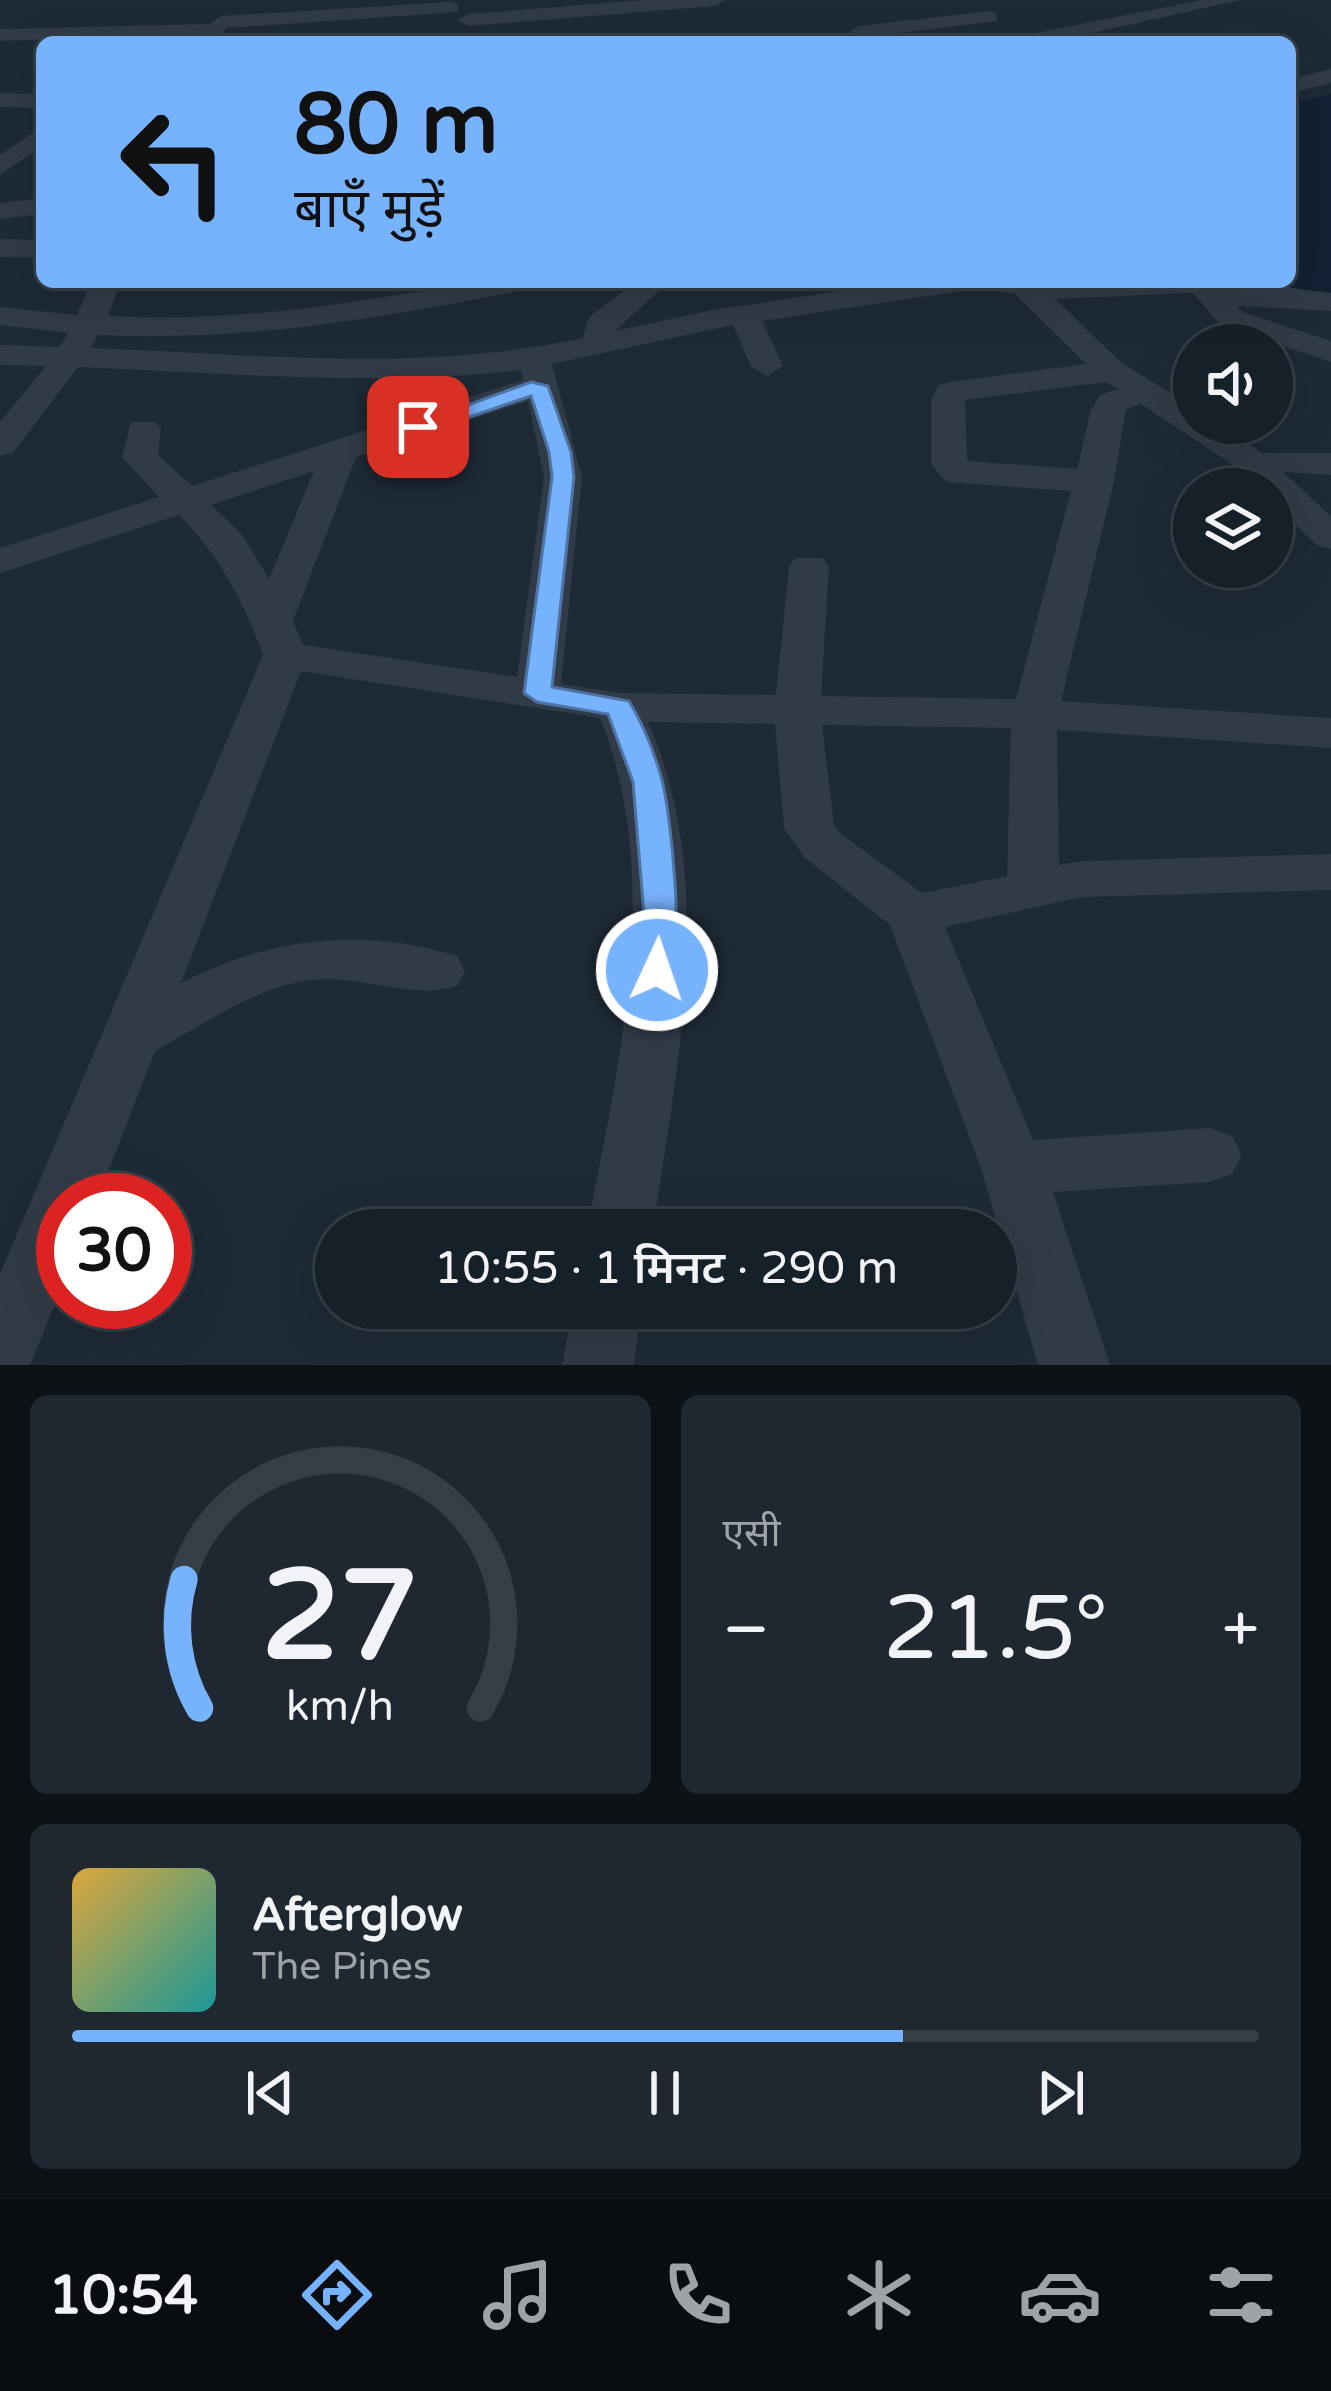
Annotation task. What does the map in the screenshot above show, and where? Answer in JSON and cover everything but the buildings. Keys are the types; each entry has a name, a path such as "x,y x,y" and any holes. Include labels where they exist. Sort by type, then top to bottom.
{"street":[{"path":"217,27 256,4 311,0"},
{"path":"0,35 217,27 340,7 534,11 716,0"},
{"path":"955,0 1027,36"},
{"path":"1041,36 1201,2 1231,0"},
{"path":"514,36 534,11"},
{"path":"859,32 990,16"},
{"path":"1054,16 1084,27"},
{"path":"1296,85 1331,76"},
{"path":"0,101 29,80"},
{"path":"0,101 36,101"},
{"path":"0,167 27,146"},
{"path":"0,211 36,207"},
{"path":"0,248 36,249"},
{"path":"0,445 73,357 92,326 104,288"},
{"path":"0,355 349,367 459,321 509,288"},
{"path":"599,344 604,320 645,288"},
{"path":"0,561 339,454 599,344 742,314 920,288"},
{"path":"1026,288 1257,289 1331,302"},
{"path":"1026,288 1126,382 1173,406"},
{"path":"1203,288 1236,324"},
{"path":"742,314 767,366"},
{"path":"0,316 92,326 307,318 459,321 536,372 563,477 537,693"},
{"path":"1293,344 1331,352"},
{"path":"1033,886 1036,714 1072,551 1095,481 1108,410 1126,382"},
{"path":"1095,481 959,474 950,464 948,400 951,392 962,389 1126,382"},
{"path":"143,429 140,457 227,541 279,638 619,707 1036,714 1331,734"},
{"path":"1231,444 1331,536"},
{"path":"76,1173 134,1035 279,638 339,454"},
{"path":"1254,465 1279,461 1331,464"},
{"path":"808,567 797,710 809,828 821,845 913,914 1013,1168 1075,1365"},
{"path":"619,707 647,782 661,914 623,1209"},
{"path":"913,914 1082,878 1331,872"},
{"path":"134,1035 268,968 302,960 333,958 437,971"},
{"path":"1013,1168 1210,1155"},
{"path":"0,1354 36,1268"},
{"path":"598,1365 604,1329"}],"water":[{"path":"1331,94 1331,292 1278,288 1296,288 1296,103"}],"route":[{"path":"418,427 538,386 560,452 563,477 537,693 619,707 647,782 661,914 657,970"}]}
